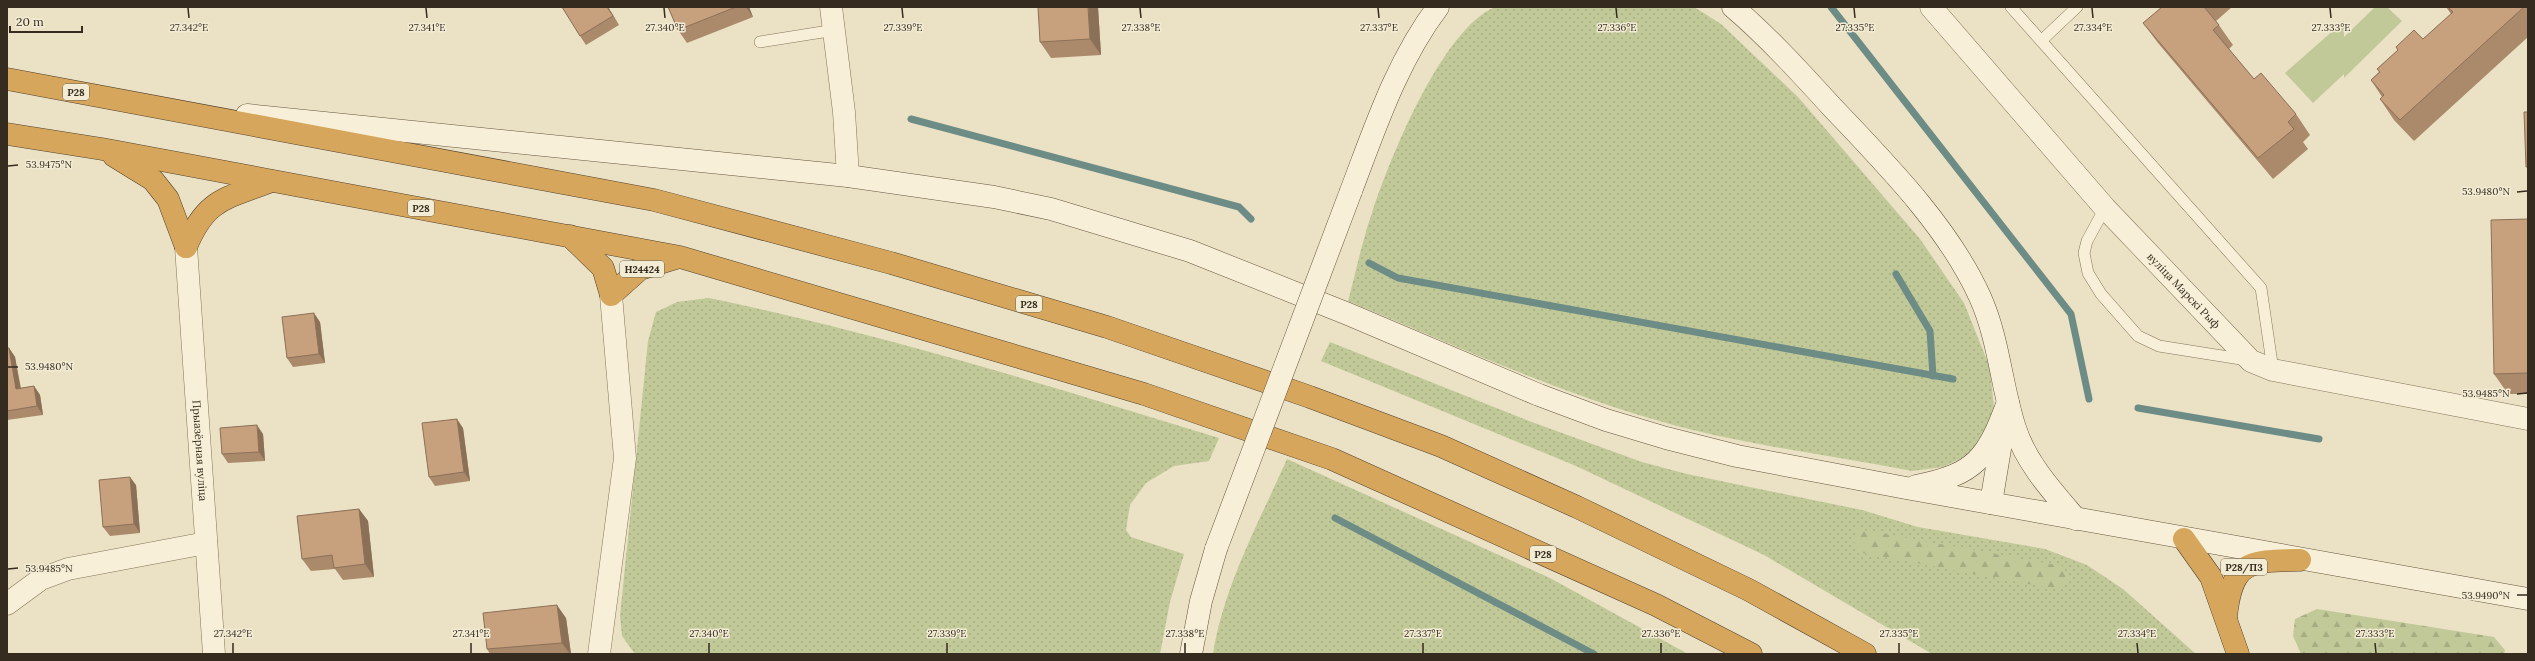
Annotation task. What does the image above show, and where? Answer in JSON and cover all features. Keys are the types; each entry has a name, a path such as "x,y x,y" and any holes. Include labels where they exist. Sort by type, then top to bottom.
{"highway":[{"name":"Р28","path":"7,79 654,200 891,263 1107,327 1310,397 1441,446 1577,507 1749,590 1865,654"},
{"name":"Р28","path":"7,134 102,149 680,257 1144,394 1332,459 1656,605 1751,654"},
{"path":"102,149 153,180 168,199 186,247"},
{"path":"186,247 195,225 214,204 271,181"},
{"name":"Н24424","path":"570,236 603,268 611,295 640,270 680,257"},
{"name":"Р28/П3","path":"2184,539 2211,577 2238,654"},
{"name":"Р28/П3","path":"2225,620 2234,578 2243,568 2261,561 2300,560"}],"street":[{"path":"831,7 844,112 848,176"},
{"path":"1191,654 1201,601 1216,549 1351,191 1382,110 1417,35 1438,7"},
{"path":"1733,7 1798,70 1868,145 1929,217 1958,256 1980,297 1995,336 2015,429 2042,479 2076,519"},
{"name":"вуліца Марскі Рыф","path":"1931,7 2105,208 2251,361 2273,370 2528,419"},
{"name":"Р28/П3","path":"144,105 848,176 994,197 1107,224 1190,251 1348,314 1539,395 1606,420 1737,456 2300,560 2528,599"},
{"name":"Прыазёрная вуліца","path":"186,247 214,654"},
{"name":"Н24424","path":"599,654 625,458 611,295"},
{"path":"1991,504 2008,402"},
{"name":"Р28/П3","path":"1906,488 1943,481 1965,471 1982,458 1995,436 2008,402"},
{"path":"7,604 41,578 68,569 206,543"}],"lane":[{"path":"2011,7 2261,288 2273,370"},
{"path":"2041,41 2077,7"},
{"path":"760,42 835,30"},
{"path":"2105,208 2087,241 2084,253 2088,273 2101,294 2138,336 2159,346 2251,361"}],"green space":[{"path":"1495,7 1694,7 1721,24 1798,97 1920,239 1964,303 1990,368 1994,408 1990,426 1968,455 1943,467 1912,471 1697,431 1652,419 1564,390 1348,301 1365,234 1380,190 1404,130 1420,98 1437,68 1456,41 1475,20"},
{"path":"2375,7 2387,7 2402,21 2344,78 2344,74 2313,103 2285,73 2344,21 2344,37"},
{"path":"709,298 774,312 902,344 1029,380 1219,438 1209,461 1174,466 1146,483 1130,505 1126,530 1131,537 1184,554 1170,602 1160,654 635,654 622,636 620,616 648,341 656,312 677,302"},
{"path":"1330,342 1529,421 1642,462 1687,474 1862,510 1918,527 2045,549 2087,565 2123,589 2196,654 1932,654 1764,555 1576,466 1321,361"},
{"path":"1287,459 1550,578 1688,654 1213,654 1225,603 1234,579 1254,530"},
{"path":"1857,529 2062,566 2070,580 2061,590 1863,553 1853,542"},
{"path":"2317,609 2494,637 2505,650 2504,654 2301,654 2293,636 2295,619"}],"building":[{"path":"562,7 607,7 613,16 580,36"},
{"path":"668,7 736,7 678,30"},
{"path":"1038,7 1088,7 1090,39 1040,42"},
{"path":"2162,7 2204,7 2219,25 2213,30 2254,79 2261,73 2296,114 2288,122 2294,129 2258,158 2143,23"},
{"path":"2448,7 2524,7 2400,120 2380,99 2384,95 2371,80 2380,72 2377,69 2398,50 2396,47 2414,30 2423,39 2453,12"},
{"path":"2524,112 2528,112 2528,167 2526,167"},
{"path":"2528,219 2528,373 2494,374 2491,220"},
{"path":"314,313 319,354 287,358 282,317"},
{"path":"7,348 9,348 16,389 34,386 37,406 7,411"},
{"path":"457,419 464,472 429,477 422,423"},
{"path":"257,425 259,452 222,454 220,428"},
{"path":"130,477 134,524 103,527 99,480"},
{"path":"359,509 365,564 334,568 332,555 302,559 297,516"},
{"path":"557,605 562,643 487,649 483,613"}],"waterway":[{"path":"1831,7 2071,314 2089,399"},
{"path":"911,119 1239,207 1251,219"},
{"path":"1369,263 1398,278 1953,379"},
{"path":"1896,274 1930,331 1933,376"},
{"path":"2138,408 2319,439"},
{"path":"1335,518 1594,654"}]}
